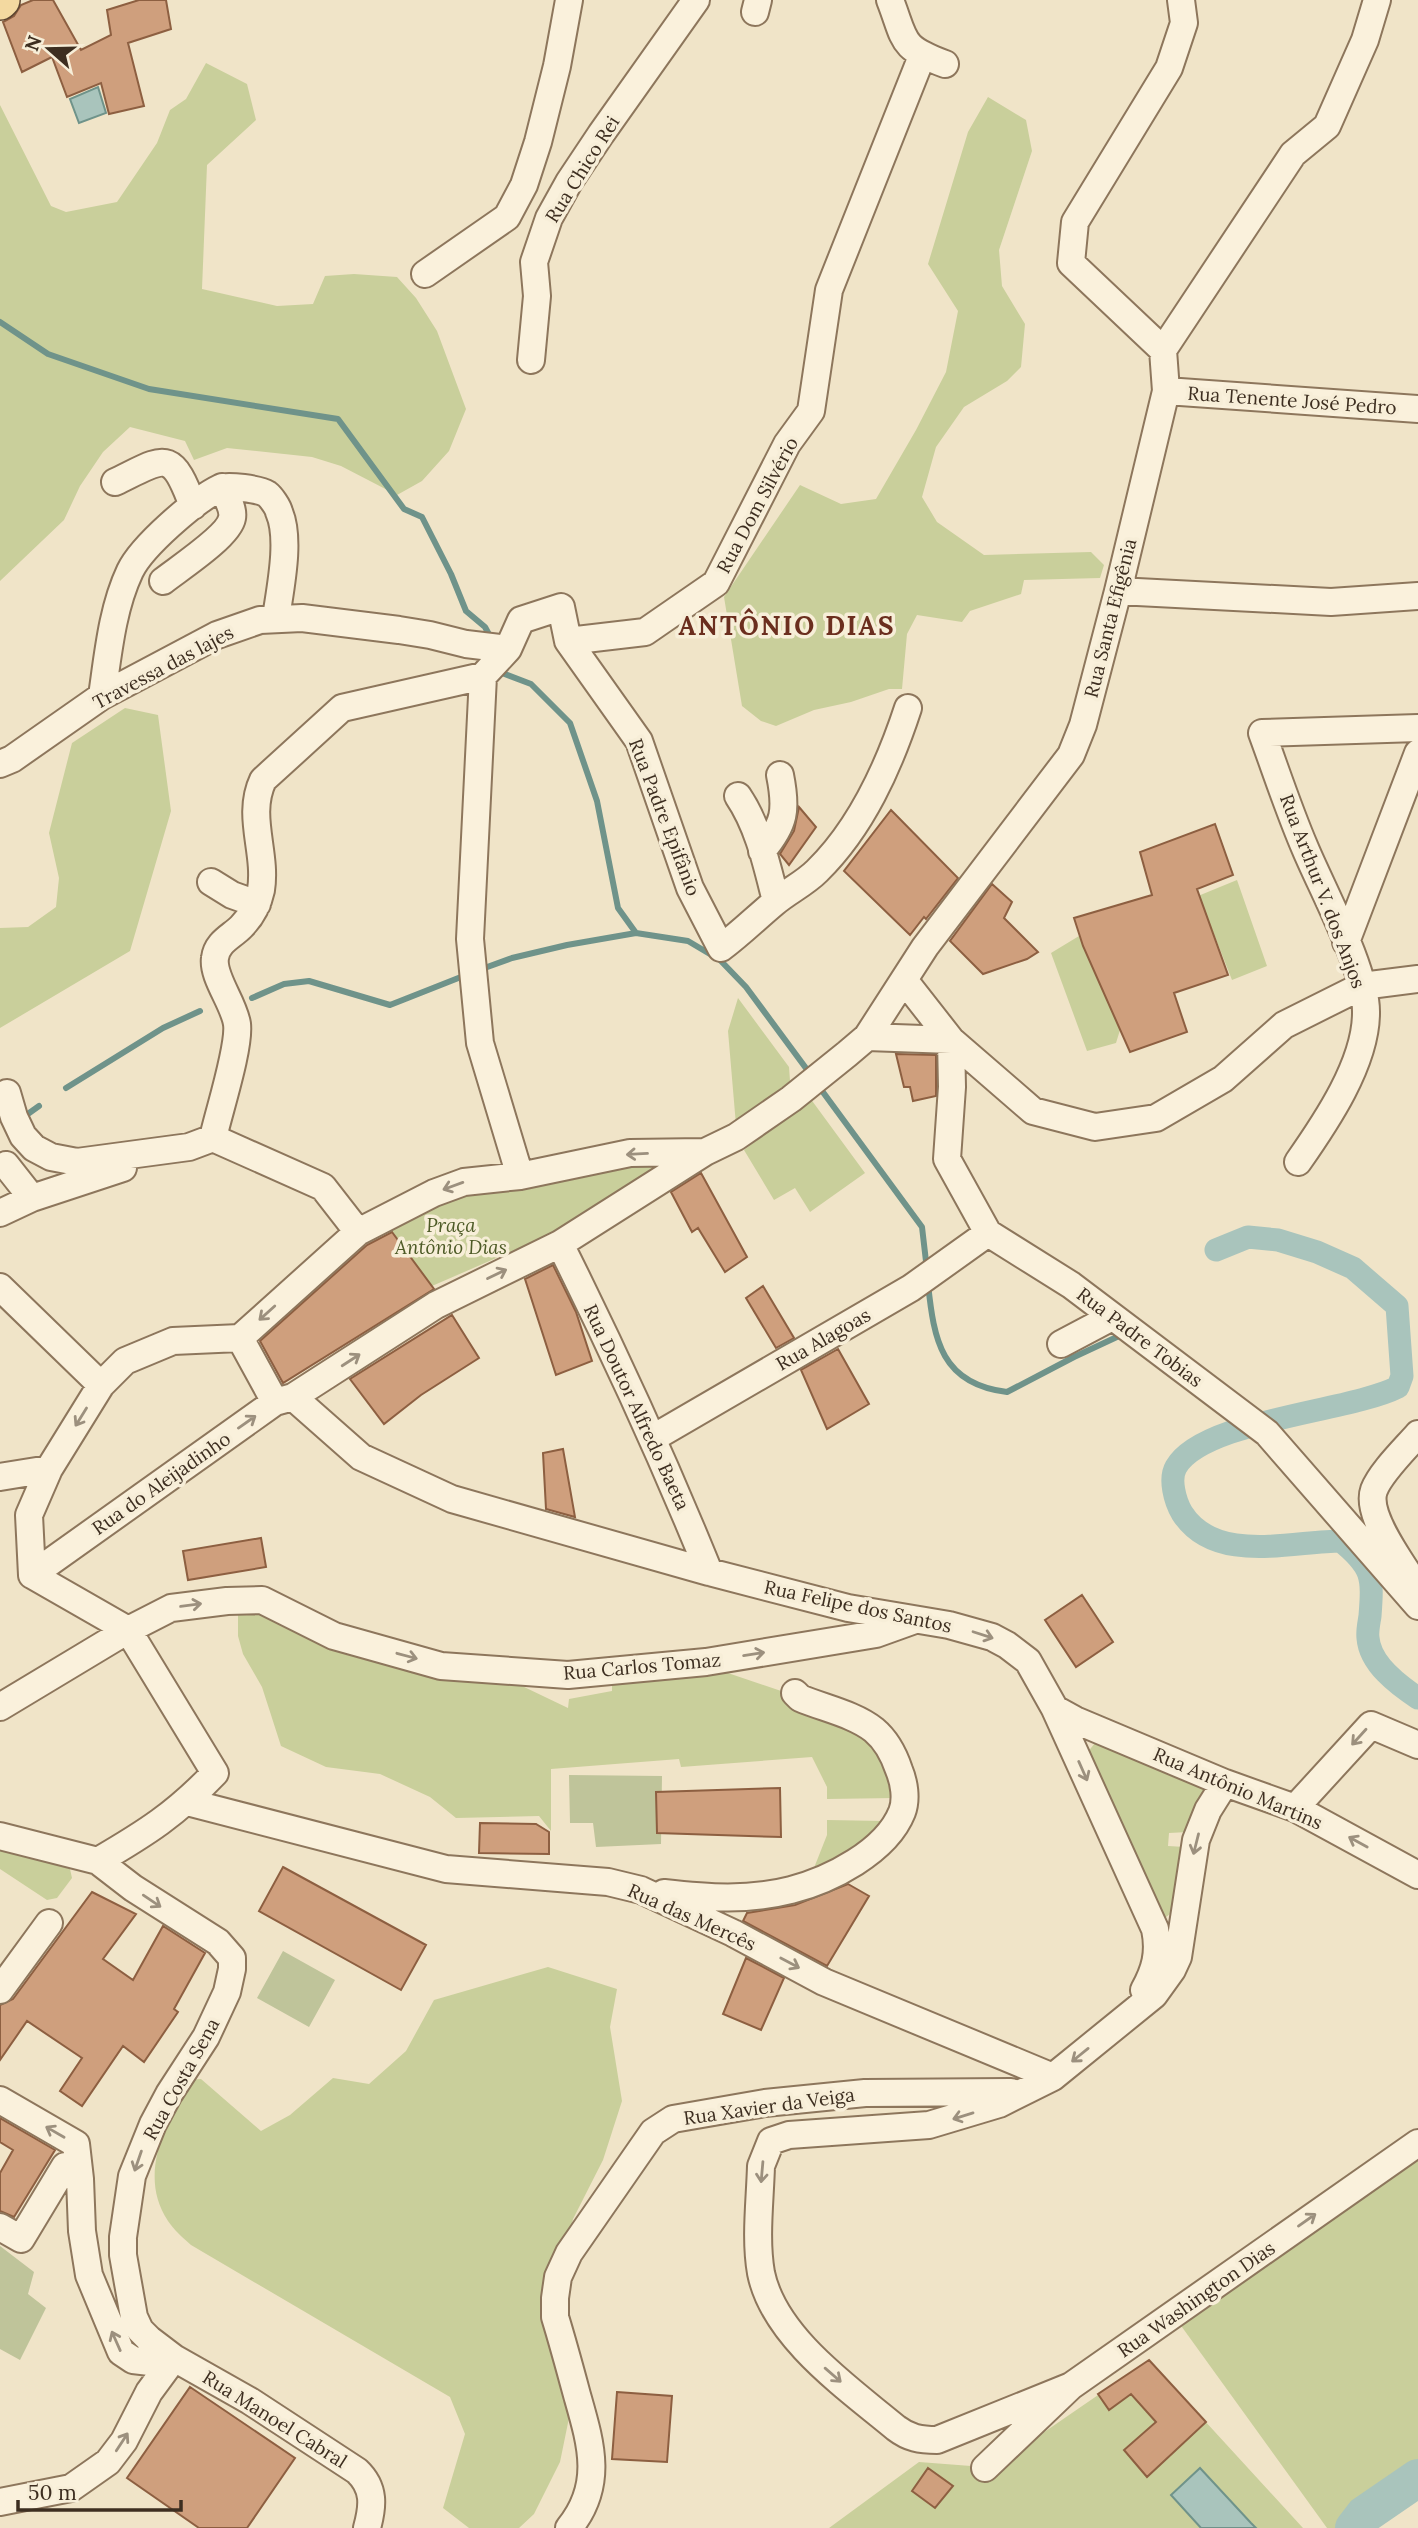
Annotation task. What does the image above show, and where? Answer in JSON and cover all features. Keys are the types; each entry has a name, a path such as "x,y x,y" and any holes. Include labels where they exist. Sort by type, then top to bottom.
{"street":[{"path":"425,274 507,217 524,185 557,66 569,0"},
{"name":"Rua Chico Rei","path":"531,360 537,296 534,262 549,218 569,182 696,0"},
{"name":"Rua Dom Silvério","path":"568,641 645,632 716,583 788,444 811,411 829,290 934,60 907,43 899,29 890,0"},
{"path":"1181,0 1184,23 1169,68 1074,222 1071,263 1163,350 1293,154 1327,126 1365,40 1377,0"},
{"path":"507,217 534,262"},
{"name":"Rua Santa Efigênia","path":"705,1152 736,1138 791,1099 867,1037 925,947 1071,755 1083,724 1118,592 1166,391 1163,350"},
{"name":"Rua Tenente José Pedro","path":"1166,391 1418,409"},
{"path":"115,482 156,463 165,462 179,471 194,506"},
{"path":"163,581 230,525 232,512 222,487"},
{"path":"102,696 110,642 130,572 143,551 194,506 222,487 250,489 267,494 279,512 283,562 276,618"},
{"path":"1118,592 1331,602 1418,596"},
{"path":"201,1142 237,1034 233,1009 215,966 215,956 222,943 241,928 257,904 262,874 255,815 257,792 263,780 342,708 483,676 508,649 521,620 561,607 568,641"},
{"name":"Travessa das lajes","path":"0,764 12,759 102,696 217,635 260,620 302,618 399,630 466,644 508,649"},
{"name":"Rua Padre Epifânio","path":"568,641 639,741 690,888 721,948 750,926 776,901 819,870 845,837 872,797 893,754 908,708"},
{"path":"483,676 470,939 480,1043 520,1176"},
{"name":"Rua Arthur V. dos Anjos","path":"1298,1162 1340,1096 1360,1050 1366,1012 1362,986 1346,942 1303,844 1262,733 1418,728"},
{"path":"1346,942 1418,753"},
{"path":"762,851 782,821 785,798 780,775"},
{"path":"738,796 752,821 776,901"},
{"path":"211,881 232,895 257,904"},
{"path":"904,979 951,1040 1033,1111 1095,1128 1156,1118 1223,1080 1284,1025 1362,986 1418,979"},
{"path":"867,1037 951,1040"},
{"name":"Rua Padre Tobias","path":"951,1040 952,1087 947,1159 988,1233 1071,1285 1267,1433 1418,1606"},
{"path":"7,1093 23,1136 34,1148 51,1157 77,1162 201,1142 323,1187 358,1232"},
{"path":"0,1213 32,1198 201,1142"},
{"path":"0,1836 98,1861 155,1827 187,1802 215,1773 128,1630 32,1575 29,1515 48,1469 101,1385 125,1361 173,1341 240,1338 358,1232 434,1193 464,1182 520,1176 630,1153 705,1152"},
{"path":"559,1244 705,1152"},
{"path":"6,1165 32,1198"},
{"name":"Rua Alagoas","path":"653,1438 911,1288 988,1233"},
{"name":"Rua do Aleijadinho","path":"32,1575 284,1400 436,1305 559,1244"},
{"name":"Rua Doutor Alfredo Baeta","path":"559,1244 653,1438 709,1572"},
{"path":"0,1287 101,1385"},
{"path":"1060,1344 1112,1317"},
{"name":"Rua Felipe dos Santos","path":"240,1338 284,1400 361,1457 452,1499 709,1572 848,1608 949,1625 992,1637 1007,1645 1028,1661 1055,1709 1155,1929 1158,1946 1156,1962 1131,2014"},
{"path":"1418,1434 1374,1490 1372,1504 1376,1518 1418,1588"},
{"path":"0,1477 48,1469"},
{"name":"Rua Carlos Tomaz","path":"0,1707 128,1630 171,1608 227,1601 262,1600 334,1636 441,1666 568,1675 706,1662 876,1634 917,1619"},
{"path":"641,1890 720,1899 751,1898 794,1889 845,1869 863,1858 891,1828 902,1811 904,1795 898,1766 883,1739 860,1722 800,1698 795,1693"},
{"name":"Rua Antônio Martins","path":"1055,1709 1075,1720 1225,1783 1295,1808 1418,1875"},
{"path":"1295,1808 1371,1725 1418,1745"},
{"name":"Rua Xavier da Veiga","path":"569,2528 586,2498 592,2459 591,2445 555,2317 558,2277 569,2253 653,2132 673,2119 765,2103 864,2093 1026,2091 1053,2077 1154,1995 1172,1970 1178,1957 1196,1840 1208,1810 1225,1783"},
{"name":"Rua das Mercês","path":"187,1802 446,1870 608,1882 641,1890 733,1933 824,1982 1053,2077"},
{"name":"Rua Costa Sena","path":"98,1861 133,1888 218,1941 232,1958 227,1992 206,2037 153,2124 132,2176 126,2203 123,2255 134,2318 140,2330 174,2358"},
{"path":"0,1990 49,1923"},
{"path":"1026,2091 989,2108 929,2125 789,2135 771,2141 761,2166 758,2252 768,2293 780,2316 798,2340 827,2369 908,2436 937,2440 1071,2386"},
{"path":"0,2100 76,2144 82,2231 89,2275 121,2352 133,2360 150,2362 174,2358"},
{"name":"Rua Washington Dias","path":"985,2468 1071,2386 1418,2143"},
{"path":"0,2227 21,2239 65,2166"},
{"path":"0,2502 71,2488 108,2462 124,2441 149,2392 174,2358"},
{"name":"Rua Manoel Cabral","path":"174,2358 250,2401 357,2471 364,2478 372,2498 367,2528"}],"green space":[{"path":"206,63 247,84 256,120 207,165 202,289 277,306 313,304 325,276 354,274 397,277 416,298 437,331 466,409 449,451 422,481 397,495 341,466 312,457 227,448 194,460 185,441 130,427 103,452 80,486 64,520 0,581 0,105 51,206 66,212 117,202 157,143 170,110 186,99"},
{"path":"988,97 1026,120 1032,151 999,250 1002,286 1025,324 1021,367 1007,381 964,407 936,447 922,497 937,522 984,555 1091,552 1104,565 1100,578 1024,580 1021,594 970,611 962,622 917,615 907,634 902,689 889,689 851,702 814,710 776,726 761,721 742,706 724,597 800,485 841,504 876,499 916,430 946,372 958,311 928,264 968,132"},
{"path":"125,708 158,715 171,811 130,951 0,1028 0,928 28,927 56,907 59,878 49,833 72,743"},
{"path":"1237,880 1267,966 1232,980 1208,919 1152,929 1142,898 1198,896"},
{"path":"1079,936 1120,1030 1116,1043 1087,1051 1051,953"},
{"path":"738,998 789,1067 790,1081 736,1125 728,1031"},
{"path":"810,1098 865,1173 810,1212 795,1188 774,1200 744,1150"},
{"name":"Praça Antônio Dias","path":"665,1161 661,1171 554,1233 432,1286 387,1227 428,1200 511,1178"},
{"path":"238,1605 491,1671 568,1708 569,1699 612,1691 612,1685 638,1675 719,1670 790,1694 864,1731 887,1760 895,1798 827,1799 827,1787 812,1757 681,1767 679,1759 551,1769 551,1831 539,1816 456,1818 430,1797 380,1774 326,1767 281,1746 262,1687 243,1654 238,1636"},
{"path":"1095,1743 1205,1789 1206,1794 1188,1832 1169,1833 1168,1846 1185,1847 1176,1909 1160,1922 1087,1753"},
{"path":"569,1775 662,1776 661,1844 596,1847 593,1823 570,1823"},
{"path":"827,1820 884,1821 868,1844 812,1873 827,1835"},
{"path":"0,1847 70,1869 72,1878 57,1898 47,1900 0,1869"},
{"path":"283,1951 335,1980 309,2027 257,1998"},
{"path":"548,1967 617,1989 610,2027 622,2101 603,2160 573,2219 562,2265 566,2310 578,2365 560,2462 534,2514 519,2528 469,2528 443,2508 465,2434 450,2397 191,2245 170,2224 159,2203 155,2167 164,2132 187,2080 201,2079 261,2131 290,2115 333,2078 369,2084 406,2051 434,2000"},
{"path":"1418,2140 1418,2468 1339,2528 1327,2528 1174,2316"},
{"path":"0,2246 34,2272 28,2294 46,2308 20,2360 0,2349"},
{"path":"1149,2360 1303,2528 829,2528 919,2462 997,2468 1024,2446"}],"water":[{"path":"98,87 106,113 79,123 70,99"},
{"path":"1200,2468 1256,2528 1201,2528 1171,2495"}],"building":[{"path":"33,0 53,0 81,50 111,35 107,10 139,0 166,0 171,29 128,43 144,106 109,114 101,83 67,97 52,57 22,72 3,22 14,16 21,5"},
{"path":"799,807 816,827 789,865 780,854 794,831"},
{"path":"891,810 958,878 910,935 844,871"},
{"path":"1215,824 1233,875 1197,889 1228,975 1174,993 1187,1032 1130,1052 1083,946 1074,918 1152,895 1140,852"},
{"path":"992,884 1012,902 1004,918 1038,952 1027,959 983,974 950,941"},
{"path":"896,1054 936,1055 936,1096 913,1101 910,1087 904,1087"},
{"path":"701,1173 747,1257 725,1272 698,1228 692,1232 671,1192"},
{"path":"392,1232 434,1289 283,1383 260,1341 367,1245"},
{"path":"553,1265 576,1312 592,1361 556,1375 525,1279"},
{"path":"763,1286 794,1338 776,1348 746,1298"},
{"path":"452,1315 479,1358 421,1395 384,1424 350,1379"},
{"path":"838,1349 869,1404 827,1429 801,1370"},
{"path":"563,1449 575,1517 546,1509 543,1453"},
{"path":"261,1538 266,1567 188,1580 183,1551"},
{"path":"1082,1595 1113,1642 1076,1667 1045,1620"},
{"path":"780,1788 781,1837 657,1833 656,1792"},
{"path":"480,1823 536,1824 549,1832 549,1854 479,1853"},
{"path":"283,1867 426,1945 401,1990 259,1911"},
{"path":"848,1884 869,1896 827,1966 743,1921 747,1913 795,1905"},
{"path":"92,1892 136,1914 103,1959 133,1980 163,1926 205,1953 174,2009 178,2012 144,2062 123,2046 82,2106 60,2091 82,2058 27,2021 0,2060 0,2005 13,1999"},
{"path":"746,1958 784,1978 761,2030 723,2014"},
{"path":"0,2118 55,2150 14,2217 0,2211 0,2173 13,2150 0,2142"},
{"path":"1149,2360 1206,2422 1147,2477 1124,2450 1156,2422 1131,2394 1109,2410 1098,2394"},
{"path":"190,2387 295,2458 247,2528 199,2528 127,2478"},
{"path":"617,2392 672,2396 667,2462 612,2459"},
{"path":"928,2468 953,2486 935,2508 912,2491"}],"waterway":[{"path":"0,322 48,354 149,389 338,419 404,509 422,517 451,574 466,611 485,627 492,640"},
{"path":"500,667 502,673 531,684 570,723 597,801 618,908 636,933"},
{"path":"479,970 512,958 567,945 636,933 688,941 720,960 746,987 811,1075"},
{"path":"252,998 284,984 309,981 390,1005 466,975"},
{"path":"66,1088 163,1028 200,1011"},
{"path":"817,1084 922,1227 927,1270"},
{"path":"25,1116 39,1106"},
{"path":"1216,1250 1248,1237 1278,1240 1317,1252 1353,1268 1397,1306 1402,1376 1398,1387 1376,1396 1279,1419 1215,1438 1191,1451 1176,1467 1173,1484 1182,1513 1196,1529 1214,1539 1234,1545 1256,1546 1341,1541 1352,1550 1365,1566 1371,1582 1368,1635 1374,1657 1394,1680 1418,1698"},
{"path":"928,1284 938,1341 945,1356 968,1380 985,1387 1007,1392 1119,1336"},
{"path":"1354,2528 1364,2515 1418,2478"}],"district":[{"name":"ANTÔNIO DIAS","path":"787,625"}]}
